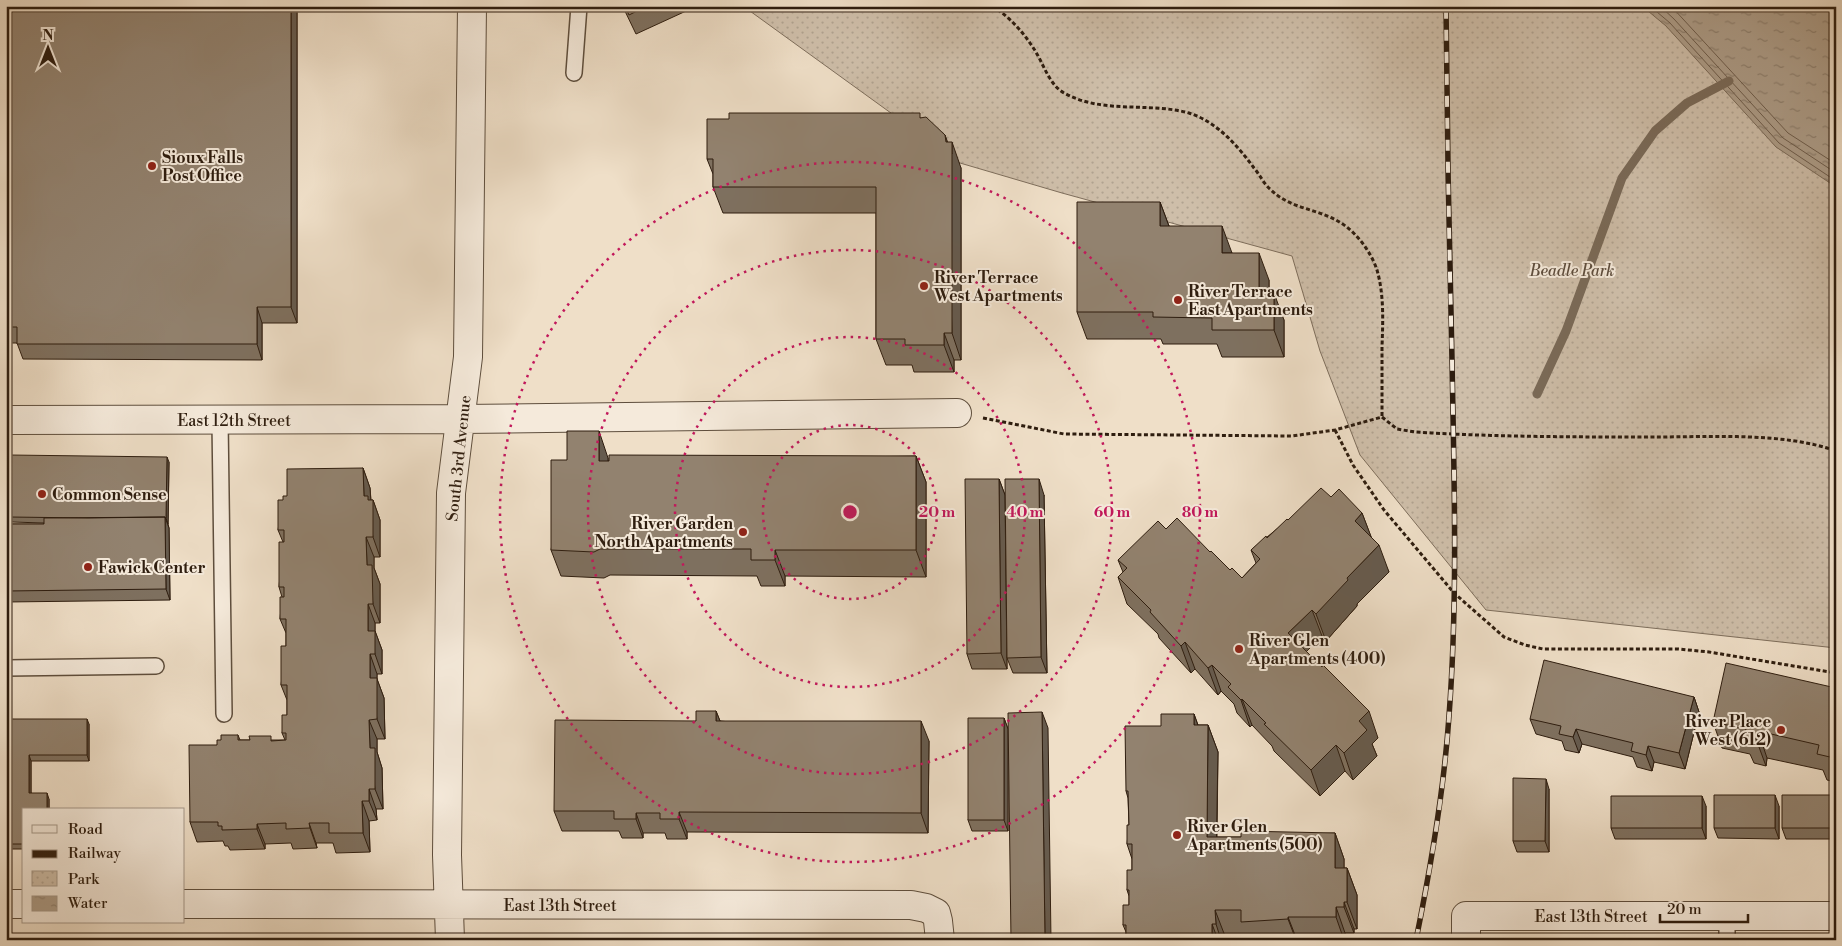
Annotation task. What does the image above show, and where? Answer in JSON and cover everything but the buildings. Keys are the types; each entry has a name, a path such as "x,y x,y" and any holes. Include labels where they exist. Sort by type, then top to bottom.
{"street":[{"name":"South 3rd Avenue","path":"450,940 447,855 451,493 468,357 472,6"},
{"name":"East 12th Street","path":"6,420 461,419 957,413"},
{"path":"6,904 22,904"},
{"name":"East 13th Street","path":"185,904 910,905 926,908 936,913 940,940"},
{"name":"East 13th Street","path":"1466,928 1727,928 1836,916"}],"lane":[{"path":"574,73 579,6"},
{"path":"220,420 224,714"},
{"path":"6,668 156,666"}],"path":[{"path":"992,6 1003,12 1019,28 1034,49 1051,80 1064,94 1103,106 1165,109 1190,114 1210,123 1232,141 1255,168 1269,189 1296,206 1318,212 1341,223 1358,238 1369,253 1377,271 1382,298 1382,418"},
{"path":"957,413 1064,434 1292,436 1335,430 1382,418"},
{"path":"1382,418 1397,429 1415,432 1559,437 1773,438 1814,444 1836,451"},
{"path":"1335,430 1353,465 1384,510 1454,593 1504,637 1543,649 1678,649 1718,653 1836,673"}],"green space":[{"name":"Beadle Park","path":"743,6 1836,6 1836,648 1486,610 1360,455 1320,351 1292,256 960,163"}],"water":[{"path":"1642,6 1836,6 1836,187 1776,147 1666,26"}],"waterway":[{"path":"1537,394 1566,331 1622,178 1655,131 1687,103 1729,81"}],"railway":[{"path":"1416,940 1432,856 1444,772 1454,627 1454,493 1446,6"}],"place":[{"name":"Sioux Falls Post Office","path":"152,166"},
{"name":"River Terrace West Apartments","path":"924,286"},
{"name":"River Terrace East Apartments","path":"1178,300"},
{"name":"Common Sense","path":"42,494"},
{"name":"River Garden North Apartments","path":"743,532"},
{"name":"Fawick Center","path":"88,567"},
{"name":"River Glen Apartments (400)","path":"1239,649"},
{"name":"River Place West (612)","path":"1781,730"},
{"name":"River Glen Apartments (500)","path":"1177,835"}]}
